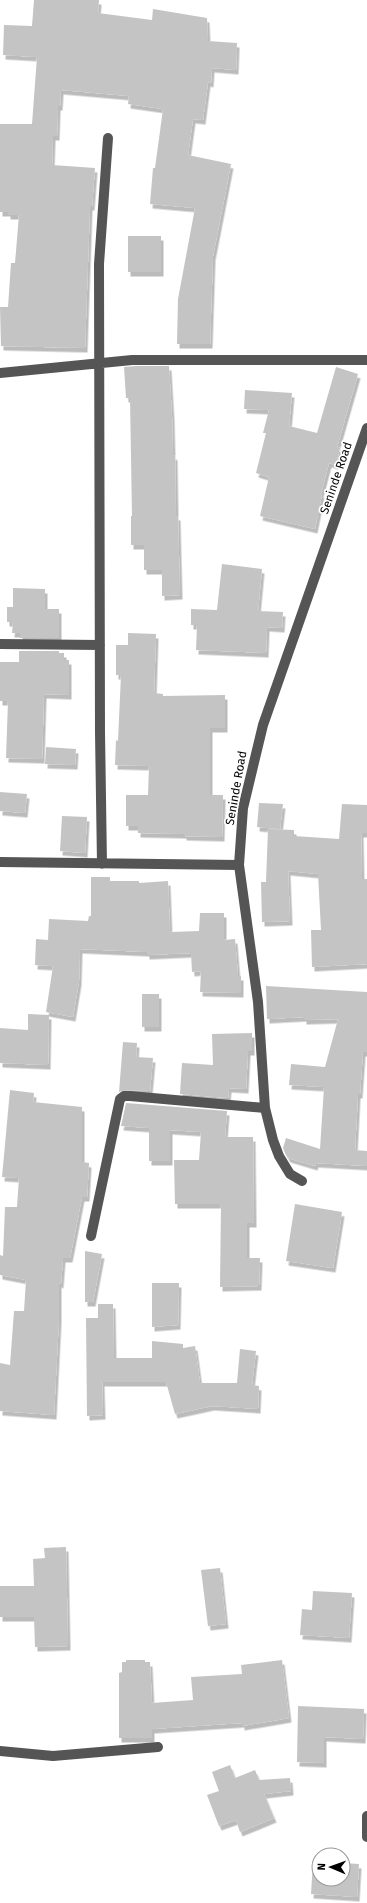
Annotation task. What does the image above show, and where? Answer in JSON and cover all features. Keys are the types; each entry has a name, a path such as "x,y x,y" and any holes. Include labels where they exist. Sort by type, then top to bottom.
{"street":[{"path":"102,864 99,264 108,138"},
{"path":"0,373 100,362 225,358 367,360"},
{"name":"Seninde Road","path":"302,1181 290,1174 279,1156 273,1140 265,1108 258,1002 239,865 243,808 262,725 367,428"},
{"path":"0,644 100,645"},
{"path":"0,862 239,865"},
{"path":"91,1236 120,1099 124,1096 265,1108"},
{"path":"0,1751 53,1756 158,1747"},
{"path":"367,1816 367,1837"}],"building":[{"path":"34,0 99,0 98,13 152,20 153,9 207,18 208,41 237,43 236,70 212,68 211,83 208,82 203,120 193,119 188,155 231,164 213,256 210,344 177,344 178,299 195,208 150,204 153,168 155,168 163,109 128,104 129,96 61,90 60,106 58,106 57,136 53,136 52,165 95,168 92,206 90,206 85,348 1,346 0,307 8,307 11,263 15,263 19,215 8,215 8,212 0,212 0,124 32,124 37,57 3,55 4,25 32,26"},
{"path":"128,236 161,236 161,272 128,272"},
{"path":"169,366 173,456 175,455 176,516 178,516 180,595 162,596 162,570 144,570 144,545 131,545 130,398 126,398 124,367"},
{"path":"336,367 358,374 337,447 340,448 336,465 329,463 321,493 315,529 260,516 269,477 256,473 266,433 263,433 269,410 244,409 245,390 292,393 289,426 317,433"},
{"path":"222,564 262,569 258,611 283,612 282,628 267,627 266,653 196,650 197,625 191,625 191,609 217,610"},
{"path":"13,588 45,589 45,609 59,609 59,638 20,638 20,633 12,633 13,622 7,622 7,607 13,607"},
{"path":"128,633 156,634 154,693 163,694 163,696 225,695 225,728 210,728 210,795 223,795 222,837 138,833 138,826 126,826 126,795 148,795 149,766 115,765 116,740 118,741 121,675 116,675 116,645 128,645"},
{"path":"19,651 59,651 59,653 64,653 64,660 69,660 69,695 44,694 42,759 6,758 8,701 0,701 0,662 19,662"},
{"path":"46,747 76,749 75,765 45,764"},
{"path":"0,792 27,794 25,813 0,811"},
{"path":"259,803 283,804 280,829 257,827"},
{"path":"342,804 367,805 367,833 361,833 362,879 367,879 367,964 312,967 311,930 321,930 318,874 288,871 290,921 262,922 261,882 266,882 268,829 294,830 294,836 339,839"},
{"path":"62,816 87,817 85,853 60,851"},
{"path":"91,877 110,877 110,881 139,881 139,883 168,881 170,932 199,931 200,913 224,913 224,940 235,939 238,976 241,976 241,993 200,992 201,971 192,972 191,953 147,955 147,952 80,949 79,981 73,1017 46,1012 53,966 35,965 36,939 48,940 49,919 88,921 89,916 91,916"},
{"path":"266,986 367,992 367,1052 363,1052 360,1094 358,1094 355,1150 367,1151 367,1166 316,1163 315,1166 288,1158 285,1153 283,1148 286,1138 320,1149 324,1087 289,1085 291,1064 325,1067 338,1019 304,1020 304,1017 267,1019"},
{"path":"142,994 159,994 159,1027 142,1027"},
{"path":"28,1014 49,1015 48,1065 0,1063 0,1028 28,1030"},
{"path":"252,1033 252,1051 248,1051 246,1089 229,1088 228,1098 180,1094 182,1063 213,1065 212,1034"},
{"path":"123,1042 137,1043 136,1057 153,1058 150,1091 124,1090 119,1092"},
{"path":"10,1090 34,1093 33,1102 82,1107 82,1162 89,1163 87,1197 82,1197 70,1258 63,1258 61,1284 59,1283 59,1318 54,1415 0,1411 0,1363 10,1365 14,1311 24,1311 26,1280 0,1275 0,1255 3,1256 5,1207 17,1207 19,1178 2,1177"},
{"path":"126,1103 227,1111 225,1137 253,1137 254,1223 247,1223 247,1258 260,1258 259,1286 220,1287 221,1204 175,1204 174,1160 199,1160 201,1132 170,1130 170,1161 149,1161 149,1128 121,1126"},
{"path":"295,1204 342,1212 333,1268 286,1261"},
{"path":"85,1251 102,1254 93,1302 85,1302"},
{"path":"152,1283 179,1283 178,1325 152,1327"},
{"path":"98,1304 113,1304 114,1358 152,1358 152,1341 183,1344 183,1348 195,1346 200,1383 237,1383 240,1349 256,1351 252,1385 259,1386 258,1409 212,1406 175,1414 166,1382 102,1382 103,1415 87,1416 86,1318 98,1318"},
{"path":"66,1547 68,1646 35,1647 34,1617 0,1617 0,1586 34,1586 33,1559 45,1558 44,1548"},
{"path":"220,1568 226,1624 208,1626 201,1570"},
{"path":"313,1591 352,1593 349,1638 300,1635 302,1609 312,1610"},
{"path":"126,1660 145,1660 145,1662 150,1662 152,1703 193,1700 191,1677 242,1674 241,1665 282,1660 289,1718 242,1726 242,1723 152,1729 152,1738 119,1738 119,1673 122,1672 122,1662 126,1662"},
{"path":"298,1706 364,1709 363,1739 324,1737 324,1763 297,1762"},
{"path":"230,1765 235,1778 255,1770 259,1780 290,1778 291,1791 264,1794 274,1818 240,1832 236,1820 219,1826 207,1795 219,1791 212,1772"},
{"path":"351,1864 359,1864 357,1897 311,1894 311,1887 351,1887"}]}
